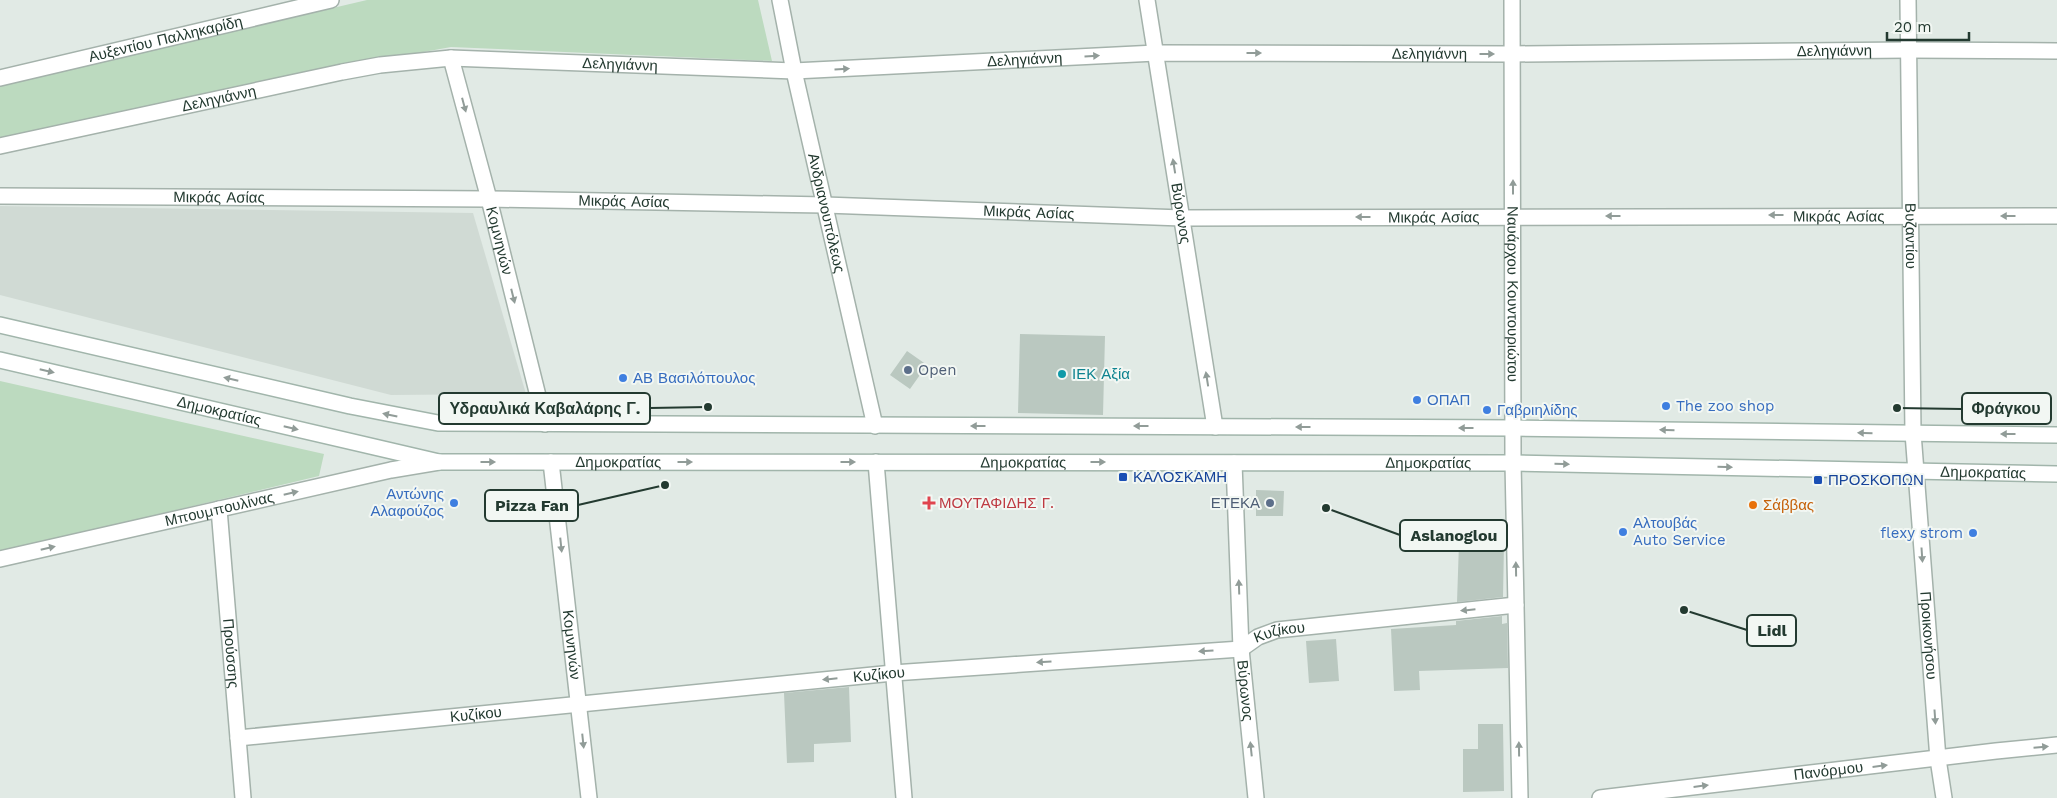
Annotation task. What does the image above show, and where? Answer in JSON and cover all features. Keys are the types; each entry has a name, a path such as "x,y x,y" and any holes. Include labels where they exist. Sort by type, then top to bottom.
{"street":[{"name":"Αυξεντίου Παλληκαρίδη","path":"0,78 331,0"},
{"name":"Ανδριανουπόλεως","path":"780,0 794,71 875,426"},
{"name":"Βύρωνος","path":"1148,0 1215,427"},
{"name":"Ναυάρχου Κουντουριώτου","path":"1512,0 1513,463 1520,798"},
{"name":"Βυζαντίου","path":"1908,0 1913,433 1916,472"},
{"name":"Δεληγιάννη","path":"0,146 342,72 380,65 451,58 794,71 1156,53 1513,54 1909,50 2057,51"},
{"name":"Κομνηνών","path":"451,58 489,199 545,424"},
{"name":"Μικράς Ασίας","path":"0,196 489,199 825,205 1182,218 2057,216"},
{"path":"0,325 399,416 438,423 1514,428 2057,435"},
{"name":"Δημοκρατίας","path":"0,360 439,462 1513,463 2057,474"},
{"name":"Μπουμπουλίνας","path":"0,559 391,470 439,462"},
{"name":"Κομνηνών","path":"551,462 589,798"},
{"path":"876,462 904,798"},
{"name":"Βύρωνος","path":"1234,463 1241,649 1256,798"},
{"name":"Προικονήσου","path":"1916,472 1938,759 1944,798"},
{"name":"Προύσσης","path":"219,509 243,798"},
{"name":"Κυζίκου","path":"238,738 893,673 1241,649 1258,637 1277,630 1516,605"},
{"name":"Πανόρμου","path":"1600,798 2057,745"}],"shaded area":[{"path":"0,206 473,213 526,394 391,395 0,295"}],"green space":[{"path":"367,0 758,0 772,61 451,47 363,63 0,142 0,86"},
{"path":"0,381 324,454 319,476 0,552"}],"building":[{"name":"ΙΕΚ Αξία","path":"1020,334 1105,336 1103,415 1018,413"},
{"name":"Open","path":"907,351 927,365 910,389 890,375"},
{"name":"ΕΤΕΚΑ","path":"1256,490 1284,491 1283,516 1256,516"},
{"path":"1459,543 1504,544 1503,597 1457,602"},
{"path":"1502,616 1502,624 1507,623 1508,668 1419,671 1420,690 1394,691 1391,629 1456,625 1456,621"},
{"path":"1336,639 1339,681 1309,683 1306,641"},
{"path":"849,687 851,742 814,744 814,762 787,763 784,693"},
{"path":"1478,724 1503,724 1504,791 1463,792 1463,749 1478,749"}],"place":[{"name":"Open","path":"908,370"},
{"name":"ΙΕΚ Αξία","path":"1062,374"},
{"name":"ΑΒ Βασιλόπουλος","path":"623,378"},
{"name":"ΟΠΑΠ","path":"1417,400"},
{"name":"The zoo shop","path":"1666,406"},
{"name":"Υδραυλικά Καβαλάρης Γ.","path":"708,407"},
{"name":"Φράγκου","path":"1897,408"},
{"name":"Γαβριηλίδης","path":"1487,410"},
{"name":"ΚΑΛΟΣΚΑΜΗ","path":"1123,477"},
{"name":"ΠΡΟΣΚΟΠΩΝ","path":"1818,480"},
{"name":"Pizza Fan","path":"665,485"},
{"name":"Αντώνης Αλαφούζος","path":"454,503"},
{"name":"ΜΟΥΤΑΦΙΔΗΣ Γ.","path":"929,503"},
{"name":"ΕΤΕΚΑ","path":"1270,503"},
{"name":"Σάββας","path":"1753,505"},
{"name":"Aslanoglou","path":"1326,508"},
{"name":"Αλτουβάς Auto Service","path":"1623,532"},
{"name":"flexy strom","path":"1973,533"},
{"name":"Lidl","path":"1684,610"}]}
